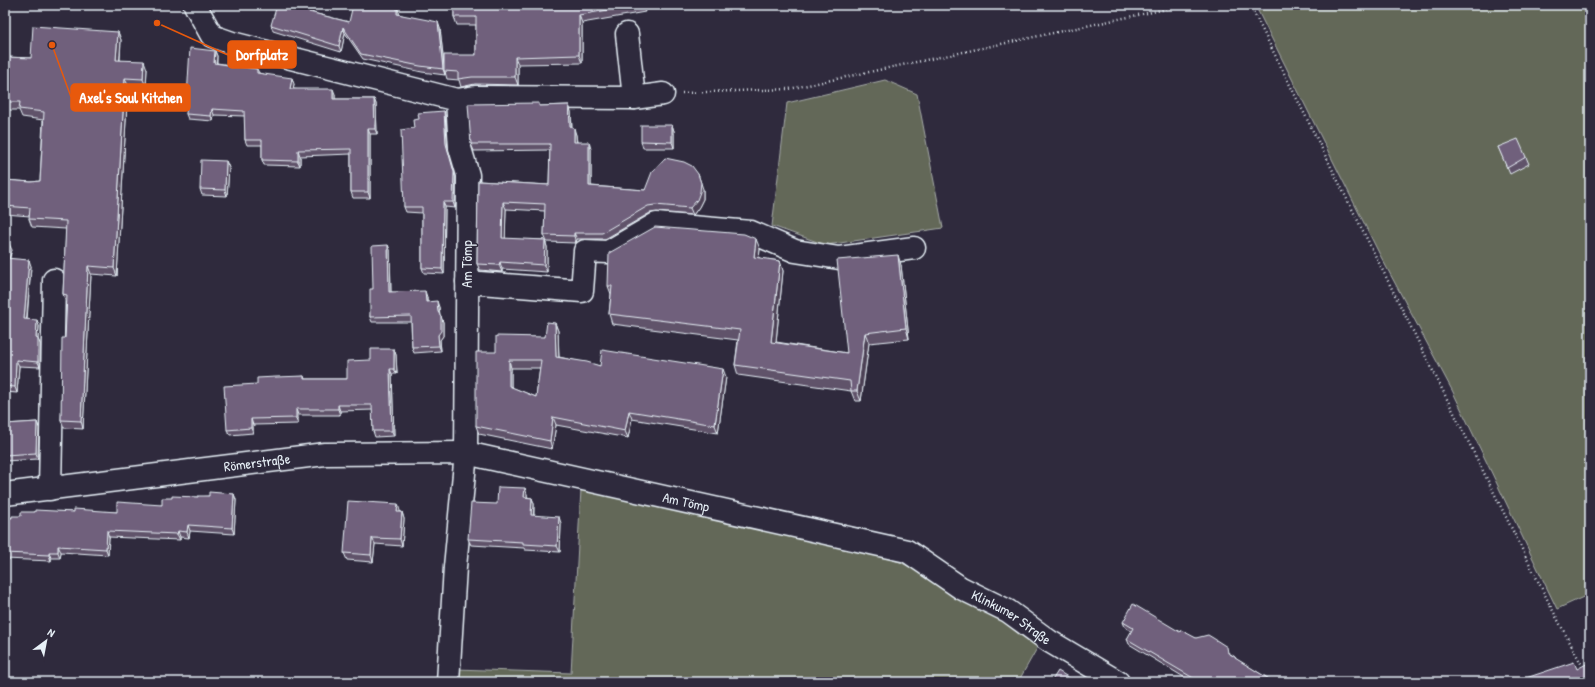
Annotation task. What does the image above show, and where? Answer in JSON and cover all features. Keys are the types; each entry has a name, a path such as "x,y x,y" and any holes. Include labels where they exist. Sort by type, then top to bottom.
{"street":[{"path":"195,5 212,36 232,44 457,100 475,97 634,98 663,94"},
{"path":"627,34 634,98"},
{"name":"Am Tömp","path":"448,682 454,567 466,453 468,175 460,148 457,100"},
{"path":"467,282 582,291 585,251 608,252 656,224 751,232 795,251 839,258 914,248"},
{"path":"50,489 54,280"},
{"name":"Am Tömp","path":"466,453 907,551"},
{"name":"Römerstraße","path":"5,494 324,454 466,453"},
{"name":"Klinkumer Straße","path":"907,551 961,588 1008,611 1050,641 1118,682"}],"path":[{"path":"663,94 789,89 1185,5"},
{"path":"1250,5 1552,609 1586,674"}],"green space":[{"path":"1255,5 1590,5 1590,594 1557,609 1452,390 1380,255"},
{"path":"885,80 917,94 943,228 826,245 772,226 787,103"},
{"path":"581,489 829,541 900,562 939,582 1040,643 1018,682 455,682 456,669 571,673"}],"building":[{"path":"277,5 311,5 309,12 349,22 353,5 397,6 397,14 438,22 443,69 361,54 343,27 339,46 271,25"},
{"path":"454,5 637,5 579,15 579,55 515,57 515,77 472,77 458,79 458,72 444,71 444,55 476,55 476,17 454,17"},
{"path":"33,26 118,32 116,60 144,61 143,79 125,78 114,268 88,266 81,421 61,420 62,338 65,338 67,295 63,294 66,221 29,219 30,208 5,206 5,180 31,182 40,181 44,112 19,109 20,102 5,102 5,57 31,58"},
{"path":"190,48 215,51 214,63 257,69 257,73 292,78 290,89 333,89 333,99 374,99 375,129 368,129 368,192 351,192 351,149 298,150 298,161 262,160 262,140 245,140 244,111 212,109 211,116 186,114"},
{"path":"539,103 539,106 569,105 570,126 574,128 574,142 589,142 589,186 645,190 652,172 665,158 684,162 692,166 698,174 701,183 697,200 690,208 655,205 648,206 602,233 574,233 574,236 544,235 545,204 503,202 502,238 545,240 544,265 500,262 499,265 477,264 478,181 549,185 550,144 471,144 468,104"},
{"path":"444,111 446,144 454,172 453,202 443,202 442,269 422,268 422,207 404,207 401,130 414,128 413,120 419,119 418,113"},
{"path":"641,125 672,125 672,142 641,141"},
{"path":"1518,139 1526,157 1507,168 1498,147"},
{"path":"201,160 226,161 225,190 200,189"},
{"path":"655,227 744,234 756,239 754,257 780,261 771,342 847,353 837,260 898,255 906,328 865,333 857,391 851,391 850,381 735,365 740,330 609,314 612,286 608,286 609,253"},
{"path":"5,243 9,244 5,258"},
{"path":"388,245 389,292 425,291 426,302 437,301 438,312 441,316 441,331 438,335 439,346 412,347 411,316 370,317 370,289 373,289 372,246"},
{"path":"5,258 29,260 24,319 37,320 36,338 38,339 38,362 16,360 15,387 5,386"},
{"path":"547,322 555,323 556,357 587,362 600,366 602,350 723,369 715,425 629,411 625,431 553,417 550,441 476,426 476,352 496,352 496,336 545,337","holes":["509,360 541,360 536,397 509,386"]},
{"path":"371,349 394,349 394,369 390,369 392,431 373,431 372,405 338,405 338,409 296,409 296,418 251,419 251,428 227,430 224,386 257,384 257,378 304,376 304,379 347,379 347,361 371,360"},
{"path":"37,422 36,453 5,455 5,424"},
{"path":"498,487 525,488 524,497 532,498 531,515 559,517 557,546 523,544 523,542 468,539 471,503 497,504"},
{"path":"209,492 234,494 232,528 188,525 187,532 178,531 177,534 107,531 106,549 58,546 58,552 49,552 49,555 5,553 5,517 12,518 12,516 21,516 21,512 35,512 35,510 74,512 74,509 117,512 117,502 162,505 162,498 172,498 172,496 209,496"},
{"path":"348,501 398,504 397,512 402,512 400,539 372,538 371,555 344,553"},
{"path":"1133,604 1180,632 1181,630 1196,638 1208,635 1227,647 1228,653 1235,658 1274,682 1200,682 1127,639 1133,628 1123,622"},
{"path":"1574,662 1577,669 1590,662 1590,682 1514,682"},
{"path":"1058,671 1076,682 1051,682"}],"place":[{"name":"Dorfplatz","path":"157,23"},
{"name":"Axel's Soul Kitchen","path":"52,45"}]}
